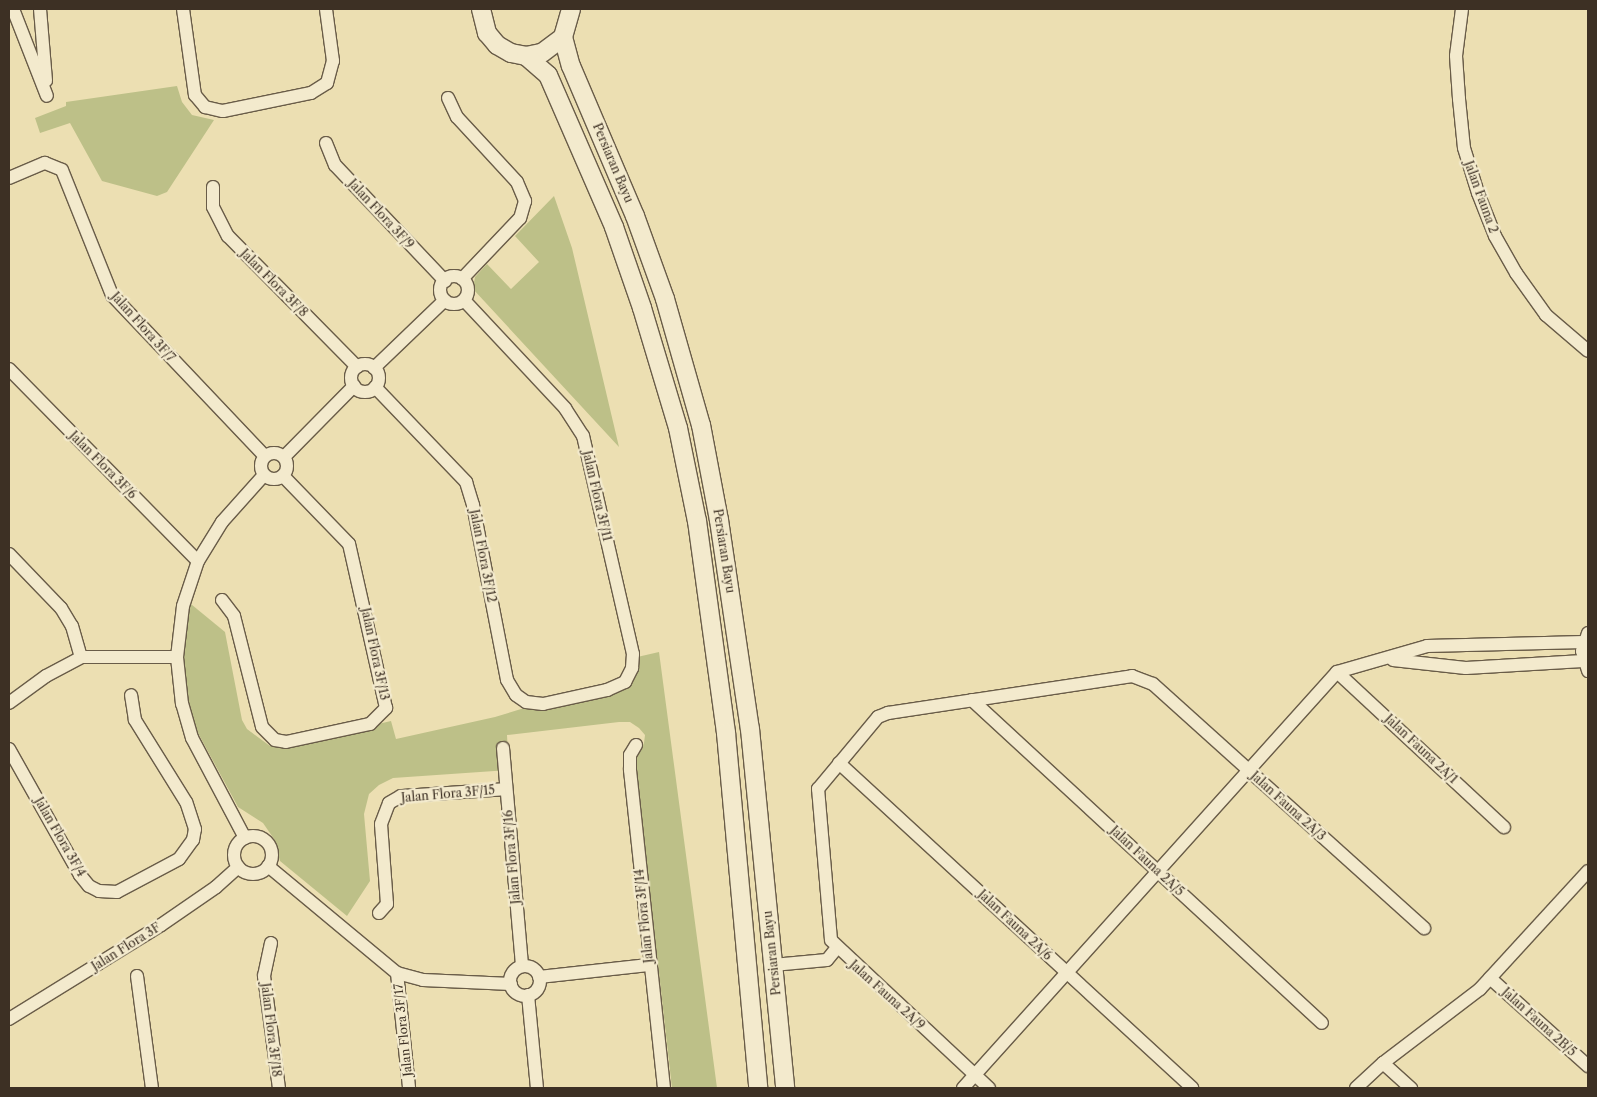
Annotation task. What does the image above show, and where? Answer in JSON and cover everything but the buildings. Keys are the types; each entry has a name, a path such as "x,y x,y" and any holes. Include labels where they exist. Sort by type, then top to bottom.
{"main road":[{"path":"480,9 487,34 497,46 511,53 526,56 542,53 563,37 571,9"},
{"name":"Persiaran Bayu","path":"563,37 571,66 636,216 665,299 701,425 741,661 785,1088"},
{"name":"Persiaran Bayu","path":"526,56 548,75 614,227 642,308 678,428 697,521 726,733 758,1088"}],"street":[{"path":"13,9 47,96 40,9"},
{"path":"184,9 195,95 198,102 212,110 223,111 271,103 317,91 330,78 333,61 326,9"},
{"name":"Jalan Fauna 2","path":"1462,9 1456,56 1459,99 1464,148 1478,193 1495,236 1516,273 1546,315 1588,351"},
{"path":"448,98 457,117 517,182 525,200 520,218 462,279"},
{"name":"Jalan Flora 3F/9","path":"326,142 335,165 445,281"},
{"name":"Jalan Flora 3F/7","path":"9,178 45,163 62,170 112,295 265,456"},
{"name":"Jalan Flora 3F/8","path":"213,187 213,207 228,236 357,367"},
{"path":"453,276 462,279 468,287 464,300 456,304 445,300 441,292 445,281 453,276"},
{"path":"374,368 445,300"},
{"name":"Jalan Flora 3F/11","path":"464,300 566,408 583,436 633,661 624,682 575,698"},
{"path":"366,365 374,368 379,377 375,387 367,392 354,386 351,376 357,367 366,365"},
{"name":"Jalan Flora 3F/6","path":"9,369 198,561"},
{"path":"284,457 354,386"},
{"name":"Jalan Flora 3F/12","path":"375,387 466,482 473,505 507,680 513,691 531,704 575,698"},
{"path":"275,453 284,457 287,467 283,476 273,479 264,475 260,465 265,456 275,453"},
{"path":"245,838 192,738 182,704 177,657 183,606 198,561 222,522 264,475"},
{"name":"Jalan Flora 3F/13","path":"222,600 234,616 262,728 275,740 286,742 370,724 386,708 349,544 283,476"},
{"path":"9,554 61,608 72,626 81,657"},
{"path":"963,1088 1337,672 1361,663 1388,659 1427,646 1586,637 1586,666 1466,668 1388,659"},
{"path":"9,704 46,676 81,657 177,657"},
{"name":"Jalan Fauna 2A/1","path":"1337,672 1504,827"},
{"name":"Jalan Fauna 2A/3","path":"972,700 1132,676 1153,684 1424,928"},
{"name":"Jalan Flora 3F/4","path":"9,749 80,875 89,886 99,891 117,892 179,859 193,840 195,829 186,802 135,720 131,695"},
{"path":"773,965 827,960 836,949 830,931 818,789 878,717 972,700"},
{"name":"Jalan Fauna 2A/5","path":"972,700 1322,1023"},
{"name":"Jalan Flora 3F/14","path":"636,745 629,761 648,965 664,1088"},
{"name":"Jalan Flora 3F/16","path":"503,748 522,966"},
{"name":"Jalan Fauna 2A/6","path":"839,762 1192,1088"},
{"name":"Jalan Flora 3F/15","path":"379,913 387,904 381,824 389,802 402,796 506,789"},
{"path":"256,836 266,841 272,856 268,866 251,874 238,867 234,851 245,838 256,836"},
{"path":"268,866 397,973 423,980 511,984"},
{"name":"Jalan Flora 3F","path":"9,1019 161,925 216,887 238,867"},
{"path":"1356,1088 1383,1063 1480,989 1586,880"},
{"name":"Jalan Flora 3F/18","path":"271,944 264,976 278,1088"},
{"name":"Jalan Fauna 2A/9","path":"836,949 989,1088"},
{"path":"539,978 648,965"},
{"path":"522,966 533,968 539,978 538,988 528,995 517,993 511,984 512,973 522,966"},
{"name":"Jalan Flora 3F/17","path":"397,973 409,1088"},
{"path":"137,976 152,1088"},
{"name":"Jalan Fauna 2B/5","path":"1490,978 1588,1066"},
{"path":"528,995 537,1088"},
{"path":"1383,1063 1411,1088"}],"green space":[{"path":"177,86 182,102 192,115 214,120 167,192 157,196 102,181 70,123 40,133 35,118 66,106 66,102"},
{"path":"554,196 572,248 619,447 473,289 475,277 487,264 511,289 539,262 515,236"},
{"path":"186,600 225,632 242,720 247,729 270,746 285,746 391,721 396,739 495,717 544,702 615,687 633,658 659,652 717,1088 672,1088 635,761 644,743 645,735 639,728 630,722 619,722 507,735 509,770 393,778 379,785 369,794 364,814 370,881 347,916 280,861 274,839 263,823 238,807 198,733 183,687"}]}
